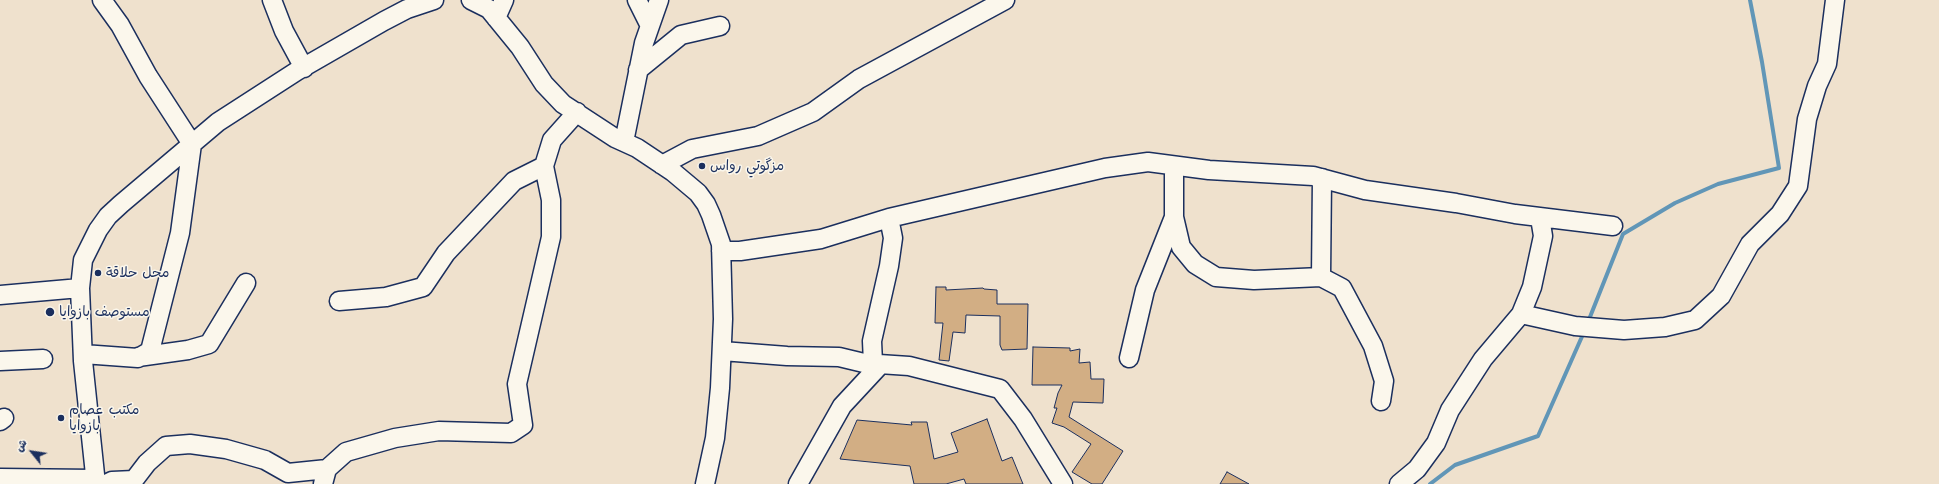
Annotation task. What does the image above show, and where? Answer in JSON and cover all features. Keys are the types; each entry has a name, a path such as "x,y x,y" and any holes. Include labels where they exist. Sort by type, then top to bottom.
{"street":[{"path":"102,0 120,25 148,76 192,144 180,233 150,351 138,358"},
{"path":"272,0 284,31 304,68"},
{"path":"99,482 83,354 80,288 83,260 90,242 108,216 218,122 304,68 407,9 434,0"},
{"path":"496,18 504,0"},
{"path":"637,0 650,26"},
{"path":"624,142 644,43 660,0"},
{"path":"662,165 692,149 758,136 808,114 859,79 1006,0"},
{"path":"1521,314 1582,327 1624,330 1665,327 1695,320 1721,296 1750,244 1780,214 1798,186 1808,119 1817,86 1827,64 1835,0"},
{"path":"475,1 489,9 520,47 544,84 563,104 624,142 637,148 662,165 698,193 706,204 716,228 721,251 723,281 722,351 715,438 705,484"},
{"path":"638,70 681,35 720,26"},
{"path":"0,478 99,482 134,480 147,463 166,446 190,444 226,449 265,460 288,473 325,476 346,452 395,438 439,431 511,433 523,425 518,384 551,237 550,200 544,166 552,140 577,112"},
{"path":"721,251 740,251 820,239 889,218 1105,168 1148,162 1209,170 1313,176 1365,190 1456,203 1540,218 1613,226"},
{"path":"339,301 386,297 423,287 446,253 514,181 544,166"},
{"path":"1174,166 1174,217 1181,247 1195,264 1216,277 1254,280 1321,277 1342,288 1373,346 1384,381 1381,401"},
{"path":"1321,277 1322,178"},
{"path":"1128,358 1145,290 1174,217"},
{"path":"877,364 872,341 889,266 893,238 889,218"},
{"path":"1399,484 1417,469 1436,443 1450,410 1483,359 1521,314 1532,287 1543,236 1540,218"},
{"path":"83,354 138,358 188,350 209,344 246,283"},
{"path":"0,294 80,288"},
{"path":"722,351 787,356 839,357 877,364 909,366 1000,389 1023,419 1063,484"},
{"path":"0,361 43,359"},
{"path":"798,484 842,406 877,364"}],"building":[{"path":"936,287 946,287 946,290 983,288 997,290 997,304 1028,304 1027,349 1002,350 1000,345 1000,316 966,315 965,333 953,332 949,361 939,360 943,323 935,323"},
{"path":"1033,347 1070,348 1070,351 1080,349 1079,363 1090,362 1091,379 1104,379 1103,403 1073,402 1069,417 1123,451 1102,484 1092,484 1072,472 1091,444 1064,427 1052,423 1057,408 1054,408 1062,385 1032,385"},
{"path":"987,419 1002,461 1012,457 1023,484 966,484 964,479 946,484 914,484 910,466 840,459 857,420 912,425 911,422 927,422 934,459 958,452 951,433"},
{"path":"1227,472 1249,484 1220,484"}],"waterway":[{"path":"1588,322 1623,234 1675,203 1718,184 1779,168 1762,62 1750,0"},
{"path":"1430,484 1455,465 1538,436 1584,332"}],"place":[{"name":"مزگوتي رواس","path":"702,166"},
{"name":"محل حلاقة","path":"98,273"},
{"name":"مستوصف بازوايا","path":"50,312"},
{"name":"مكتب عصام بازوايا","path":"61,418"}]}
